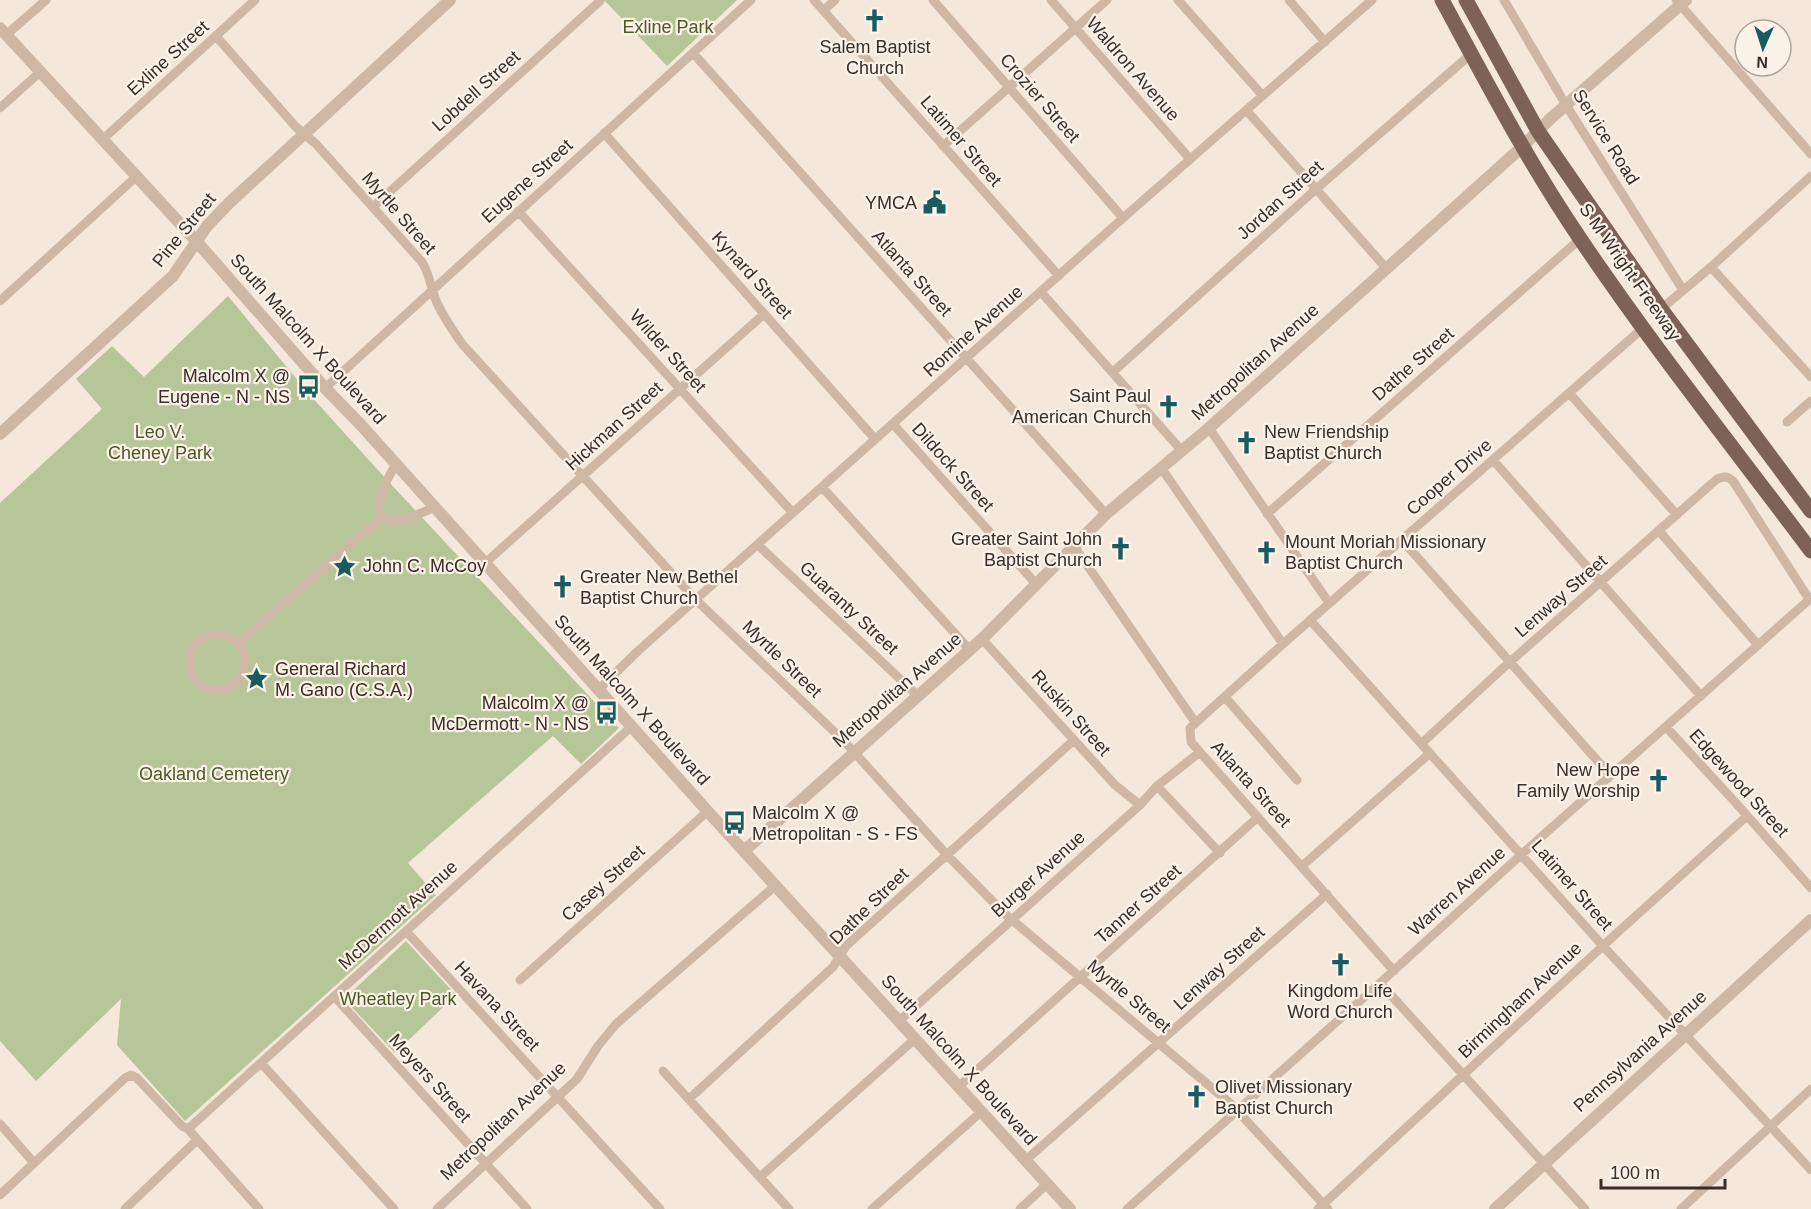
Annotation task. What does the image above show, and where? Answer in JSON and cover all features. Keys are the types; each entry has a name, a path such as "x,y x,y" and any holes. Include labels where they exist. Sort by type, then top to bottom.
{"main road":[{"name":"S M Wright Freeway","path":"1442,0 1522,147 1580,239 1811,551"},
{"name":"S M Wright Freeway","path":"1466,0 1538,131 1661,309 1811,511"}],"street":[{"path":"3,31 46,0"},
{"name":"Exline Street","path":"102,140 255,0"},
{"name":"Pine Street","path":"0,434 173,276 207,226 229,203 450,0"},
{"name":"Eugene Street","path":"325,388 751,0"},
{"name":"Latimer Street","path":"814,0 1059,276"},
{"path":"824,10 835,0"},
{"name":"Crozier Street","path":"933,0 1123,218"},
{"name":"Waldron Avenue","path":"1051,0 1190,159"},
{"path":"943,146 1107,0"},
{"path":"1178,0 1263,96"},
{"path":"1289,0 1325,42"},
{"name":"Romine Avenue","path":"598,690 638,651 1123,218 1372,0"},
{"name":"Service Road","path":"1504,0 1566,105 1683,290"},
{"name":"Lobdell Street","path":"374,206 600,1"},
{"path":"1681,2 1811,154"},
{"name":"Metropolitan Avenue","path":"744,851 982,639 1106,514 1209,428 1681,2"},
{"name":"South Malcolm X Boulevard","path":"3,31 39,73 198,242 325,388 1070,1209"},
{"name":"Myrtle Street","path":"216,36 294,126 374,206 422,262 429,274 436,300 447,323 463,345 696,600 854,752 947,855 1012,920 1237,1110 1323,1207"},
{"name":"Atlanta Street","path":"693,53 1106,514"},
{"name":"Jordan Street","path":"1113,372 1315,190 1471,54"},
{"path":"0,108 39,73"},
{"path":"1247,111 1386,268"},
{"name":"Kynard Street","path":"604,133 876,439"},
{"path":"0,301 137,176"},
{"path":"1661,309 1811,176"},
{"name":"Wilder Street","path":"518,211 793,513"},
{"name":"Dathe Street","path":"1267,514 1580,239"},
{"path":"1711,267 1811,377"},
{"path":"1041,292 1182,451"},
{"name":"Hickman Street","path":"485,563 764,314"},
{"name":"Cooper Drive","path":"1195,722 1644,328"},
{"path":"1570,394 1677,515"},
{"path":"1788,422 1811,401"},
{"name":"Dildock Street","path":"893,424 1037,585"},
{"path":"1209,428 1329,603"},
{"path":"1492,460 1701,696"},
{"path":"381,518 379,508 382,497 387,480 396,464"},
{"path":"1162,469 1283,644"},
{"name":"Lenway Street","path":"1422,743 1717,479 1729,478 1810,598"},
{"path":"822,487 969,650"},
{"path":"381,518 401,520 435,507"},
{"path":"238,643 381,518"},
{"path":"1659,531 1758,645"},
{"path":"1402,540 1610,776"},
{"name":"Guaranty Street","path":"758,545 917,695"},
{"path":"1074,546 1195,722"},
{"name":"Warren Avenue","path":"1127,1209 1810,598"},
{"name":"Latimer Street","path":"1310,620 1603,946 1811,1170"},
{"path":"209,634 223,634 238,643 246,661 243,674 237,682 230,688 218,690 207,689 196,682 189,666 190,654 200,639 209,634"},
{"name":"Ruskin Street","path":"982,639 1115,785 1140,805"},
{"path":"1225,697 1297,780"},
{"name":"Atlanta Street","path":"1195,722 1190,728 1191,742 1394,971"},
{"name":"McDermott Avenue","path":"188,1130 632,726"},
{"name":"Edgewood Street","path":"1665,727 1811,888"},
{"name":"Dathe Street","path":"689,1099 832,967 846,946 1074,740"},
{"name":"Burger Avenue","path":"899,1021 1140,805 1158,786 1200,752"},
{"path":"1302,866 1430,753"},
{"path":"1158,786 1220,853"},
{"name":"Casey Street","path":"520,980 708,811"},
{"name":"Birmingham Avenue","path":"1323,1207 1603,946 1747,816"},
{"name":"Tanner Street","path":"958,1087 1258,817"},
{"name":"Metropolitan Avenue","path":"436,1209 577,1079 598,1046 616,1024 775,886"},
{"name":"Lenway Street","path":"1026,1160 1327,894"},
{"name":"Pennsylvania Avenue","path":"1495,1209 1811,920"},
{"name":"Havana Street","path":"406,931 660,1209"},
{"path":"1380,983 1585,1209"},
{"name":"Meyers Street","path":"334,996 527,1209"},
{"path":"760,1177 915,1039"},
{"path":"261,1063 394,1209"},
{"path":"663,1071 789,1209"},
{"path":"0,1195 125,1078 131,1076 137,1078 188,1130 259,1209"},
{"path":"1681,1209 1811,1089"},
{"path":"872,1209 981,1112"},
{"path":"0,1124 34,1163"},
{"path":"125,1209 197,1140"},
{"path":"1020,1209 1047,1184"}],"green space":[{"name":"Exline Park","path":"604,0 737,0 667,66"},
{"name":"Oakland Cemetery","path":"228,296 310,395 619,728 581,764 553,736 408,863 436,895 185,1121 117,1045 121,999 36,1081 0,1041 0,503 102,409 76,379 112,346 144,377"},
{"name":"Wheatley Park","path":"406,941 456,995 395,1053 344,999"}],"place":[{"name":"Salem Baptist Church","path":"875,21"},
{"name":"YMCA","path":"935,203"},
{"name":"Malcolm X @ Eugene - N - NS","path":"308,386"},
{"name":"Saint Paul American Church","path":"1169,406"},
{"name":"New Friendship Baptist Church","path":"1246,442"},
{"name":"Greater Saint John Baptist Church","path":"1120,549"},
{"name":"Mount Moriah Missionary Baptist Church","path":"1267,552"},
{"name":"John C. McCoy","path":"345,566"},
{"name":"Greater New Bethel Baptist Church","path":"562,587"},
{"name":"General Richard M. Gano (C.S.A.)","path":"257,679"},
{"name":"Malcolm X @ McDermott - N - NS","path":"607,713"},
{"name":"New Hope Family Worship","path":"1658,780"},
{"name":"Malcolm X @ Metropolitan - S - FS","path":"734,823"},
{"name":"Kingdom Life Word Church","path":"1340,965"},
{"name":"Olivet Missionary Baptist Church","path":"1197,1097"}],"park label":[{"name":"Leo V. Cheney Park","path":"160,442"}]}
